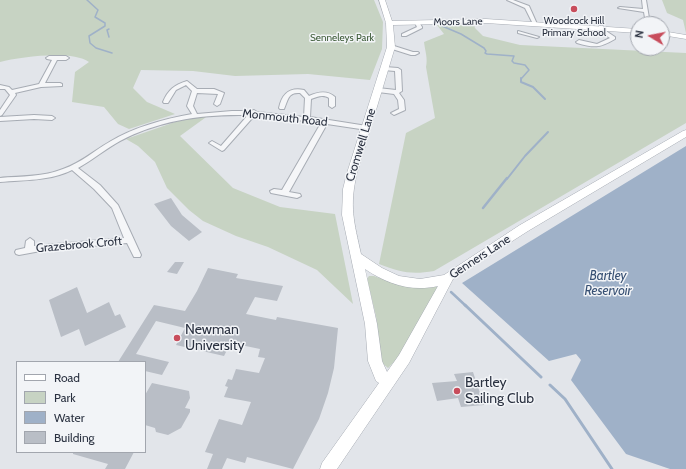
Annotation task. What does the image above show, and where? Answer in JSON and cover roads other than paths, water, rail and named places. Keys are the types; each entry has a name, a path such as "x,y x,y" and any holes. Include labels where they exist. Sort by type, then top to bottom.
{"street":[{"name":"Cromwell Lane","path":"382,0 390,23 392,34 391,46 348,189 347,215 372,324 375,361 381,376 388,382"},
{"path":"509,0 527,7 535,24"},
{"path":"644,0 647,16"},
{"path":"619,8 646,11"},
{"name":"Moors Lane","path":"390,23 467,21 601,27 630,30"},
{"path":"404,35 420,27 417,23"},
{"path":"526,24 528,33"},
{"path":"579,42 600,46 613,38 604,32 601,27"},
{"path":"520,32 528,33 537,37"},
{"path":"670,36 686,36"},
{"path":"391,46 413,54 416,53"},
{"path":"49,58 66,58"},
{"path":"41,85 55,58"},
{"path":"385,69 398,70 399,91 396,93"},
{"path":"166,102 170,92 175,87 187,83 194,91 214,91 221,93 217,104"},
{"path":"11,92 41,85 60,86"},
{"path":"0,87 7,88 13,95 0,114"},
{"path":"282,108 284,96 297,90 302,91 308,98 307,119"},
{"path":"378,90 396,93 401,100 402,110 394,113"},
{"path":"194,91 190,106 195,115"},
{"path":"308,98 318,94 330,95 332,97 332,106"},
{"path":"212,143 222,149 254,112"},
{"name":"Monmouth Road","path":"0,180 40,176 74,168 112,143 131,134 152,126 195,115 254,112 366,128"},
{"path":"0,119 43,115 52,118"},
{"path":"284,194 325,122"},
{"name":"Genners Lane","path":"328,469 404,359 446,279 524,228 686,133"},
{"name":"Grazebrook Croft","path":"74,168 97,187 115,207 137,255"},
{"path":"274,191 297,196"},
{"name":"Grazebrook Croft","path":"29,250 30,240"},
{"name":"Grazebrook Croft","path":"19,252 66,244 103,244 129,240"},
{"path":"356,257 373,270 398,282 426,283 446,279"}],"water":[{"name":"Bartley Reservoir","path":"686,146 686,469 670,469 626,454 571,380 581,360 576,354 549,361 462,283"}],"waterway":[{"path":"87,0 98,10 95,17 105,23 105,26 89,36 90,43 96,48 112,53"},
{"path":"442,26 461,34 484,48 486,51 485,53 487,54 514,56 512,61 514,63 525,65 529,70 521,79"},
{"path":"109,29 107,30 109,37"},
{"path":"521,79 521,82 533,87 545,99"},
{"path":"507,179 525,156 548,132"},
{"path":"483,208 507,178"},
{"path":"451,292 466,306"},
{"path":"465,305 541,377"},
{"path":"550,385 565,399 612,469"}],"place":[{"name":"Woodcock Hill Primary School","path":"574,9"},
{"name":"Newman University","path":"177,338"},
{"name":"Bartley Sailing Club","path":"457,391"}],"park label":[{"name":"Senneleys Park","path":"342,38"}]}
